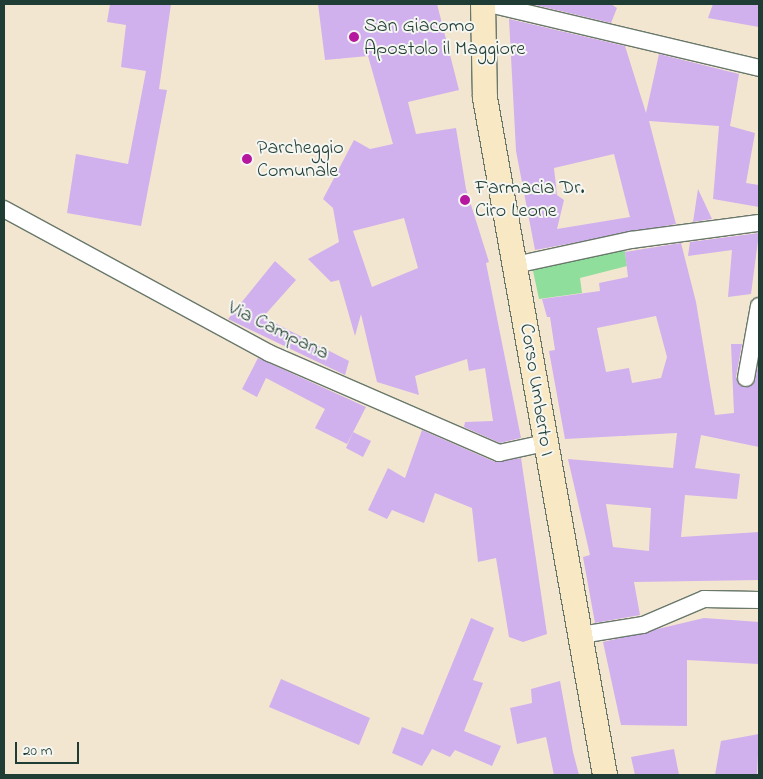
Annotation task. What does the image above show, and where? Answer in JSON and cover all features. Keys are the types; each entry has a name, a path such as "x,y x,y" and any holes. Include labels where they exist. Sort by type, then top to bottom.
{"main road":[{"name":"Corso Umberto I","path":"483,4 485,98 605,775"}],"street":[{"path":"489,4 759,68"},
{"name":"Via Campana","path":"4,209 269,353 499,453 545,444"},
{"path":"515,265 631,240 759,223"},
{"path":"746,378 759,306"},
{"path":"580,635 643,624 704,598 759,600"}],"green space":[{"path":"624,246 627,266 580,278 582,293 539,299 532,266"}],"building":[{"path":"110,4 171,4 159,89 167,90 141,226 67,213 76,154 128,164 146,71 121,67 126,25 107,22"},
{"path":"318,4 437,4 459,90 408,102 416,134 456,128 466,189 489,262 486,263 521,438 500,443 464,427 465,422 493,421 485,368 469,371 467,359 415,376 419,395 377,382 361,314 355,336 339,280 331,282 308,259 339,242 333,208 323,199 354,140 370,149 393,144 368,56 325,60","holes":["404,218 418,268 372,287 353,231"]},
{"path":"531,4 611,4 617,8 611,23"},
{"path":"713,4 759,4 759,27 708,18"},
{"path":"509,19 625,46 646,113 659,54 739,74 730,126 755,133 746,183 759,185 759,207 713,199 719,126 649,121 676,224 535,250 516,151","holes":["614,154 630,217 557,229 564,200 557,195 554,168"]},
{"path":"698,189 712,219 693,222"},
{"path":"759,233 751,294 728,297 732,250 688,256 690,242"},
{"path":"681,243 696,302 715,415 734,413 731,344 742,344 736,377 740,386 754,384 759,361 759,447 701,435 695,468 740,474 737,499 685,495 681,537 759,532 759,580 634,582 640,615 595,623 583,557 590,555 568,459 673,468 677,433 565,439 549,351 555,350 550,317 547,317 542,299 600,291 599,283 628,277 625,252","holes":["656,316 667,357 661,378 632,383 629,368 606,372 597,328","606,504 651,508 649,551 613,547"]},
{"path":"275,261 296,280 263,317 349,361 345,375 228,319"},
{"path":"258,358 366,407 347,444 315,428 325,409 266,378 257,397 242,389"},
{"path":"422,430 495,462 521,458 547,634 523,642 509,637 496,558 478,562 472,508 435,493 424,523 392,510 387,519 368,510 388,468 405,478"},
{"path":"353,432 371,441 363,457 346,448"},
{"path":"471,618 494,628 473,680 483,683 464,731 501,746 492,766 455,750 450,757 432,749 422,766 392,753 402,727 423,735"},
{"path":"704,618 759,622 759,664 687,660 687,726 621,725 603,642"},
{"path":"281,679 370,718 359,745 269,707"},
{"path":"560,681 579,775 554,775 546,737 517,744 510,708 532,703 531,689"},
{"path":"759,734 757,775 715,775 721,741"},
{"path":"674,749 679,775 635,775 631,757"}],"place":[{"name":"San Giacomo Apostolo il Maggiore","path":"354,37"},
{"name":"Parcheggio Comunale","path":"247,159"},
{"name":"Farmacia Dr. Ciro Leone","path":"465,200"}]}
